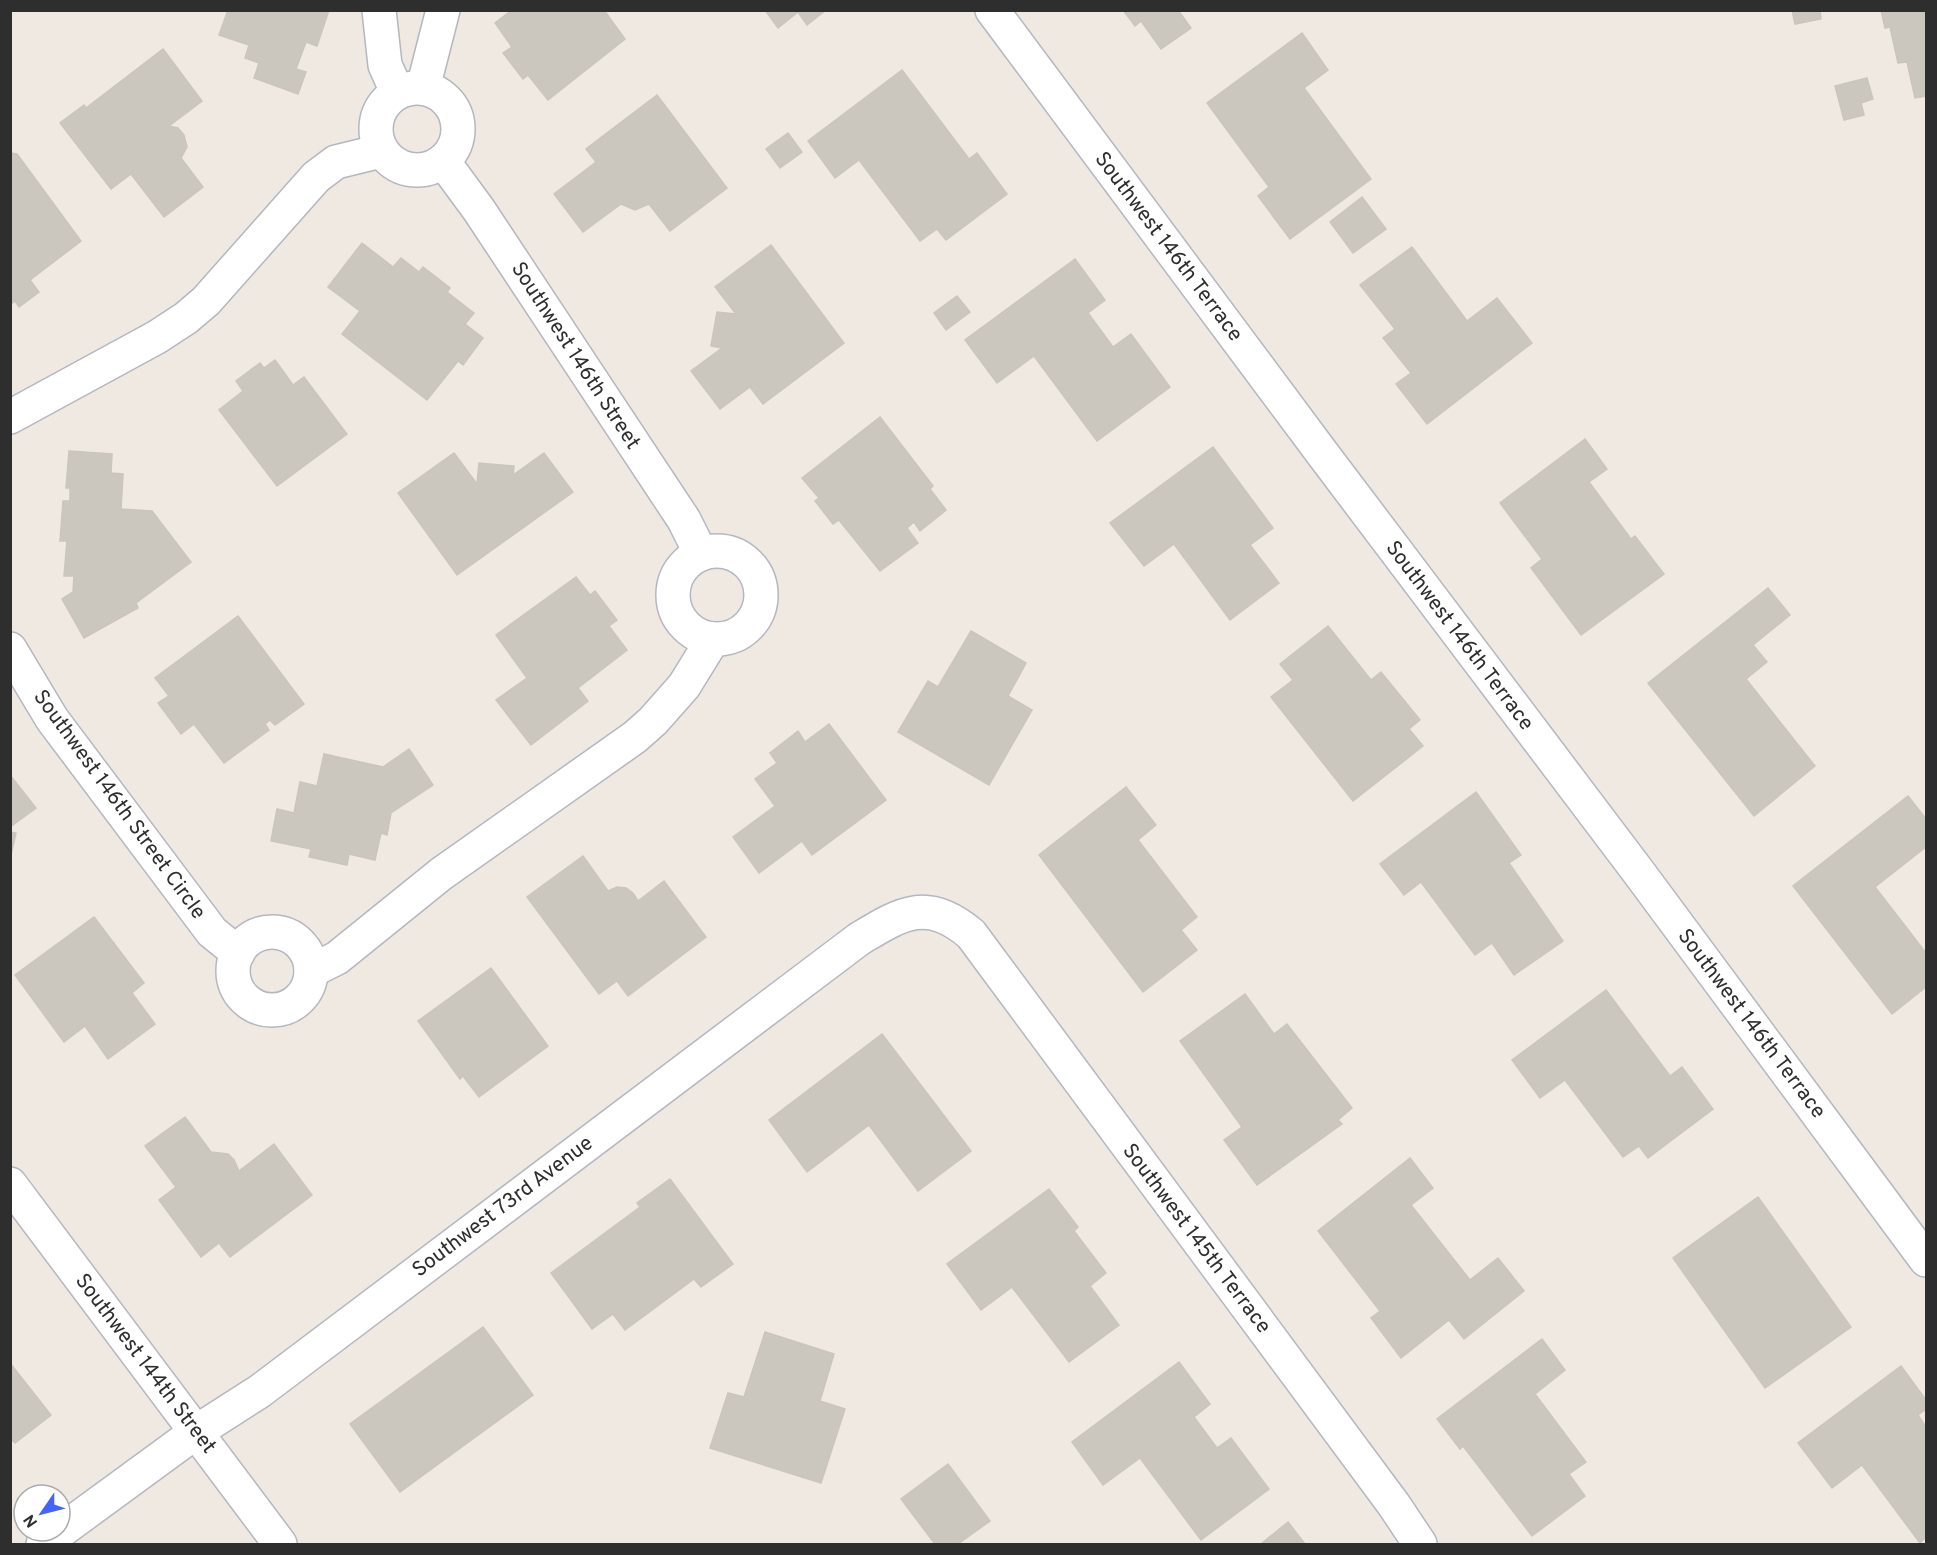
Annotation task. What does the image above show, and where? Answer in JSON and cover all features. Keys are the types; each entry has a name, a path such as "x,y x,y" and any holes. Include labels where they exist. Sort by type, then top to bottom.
{"street":[{"path":"379,10 385,65 410,90"},
{"path":"410,90 443,10"},
{"name":"Southwest 146th Terrace","path":"992,10 1926,1260"},
{"path":"410,90 436,92 454,111 458,124 458,137 452,150 443,161 431,168 417,170 403,168 381,151 376,138 379,111 387,100 410,90"},
{"path":"10,417 174,327 206,301 321,172 336,162 381,151"},
{"name":"Southwest 146th Street","path":"443,161 479,210 684,520 701,554"},
{"path":"715,550 730,552 743,559 754,569 760,582 762,597 759,611 752,624 741,633 727,639 713,639 699,635 686,627 673,601 674,586 679,572 688,561 715,550"},
{"path":"311,971 337,958 441,874 616,751 652,721 684,686 713,639"},
{"name":"Southwest 146th Street Circle","path":"10,649 52,719 212,932 238,953"},
{"name":"Southwest 73rd Avenue","path":"43,1545 196,1432 260,1391 859,939 892,919 917,911 955,921 971,934"},
{"path":"268,932 281,933 293,938 303,947 309,958 311,971 309,983 303,995 294,1003 283,1008 270,1010 258,1007 247,1000 239,990 234,978 234,965 245,943 256,935 268,932"},
{"name":"Southwest 145th Terrace","path":"971,934 1387,1496 1420,1545"},
{"name":"Southwest 144th Street","path":"10,1185 280,1545"}],"building":[{"path":"228,10 329,10 317,46 306,42 296,69 306,72 298,94 254,78 259,63 245,58 249,45 219,35"},
{"path":"512,10 604,10 625,39 548,100 528,75 523,79 503,53 512,47 495,23"},
{"path":"765,10 826,10 807,25 798,12 778,28"},
{"path":"1123,10 1178,10 1191,28 1161,49 1141,21 1135,26"},
{"path":"1792,10 1820,10 1821,19 1795,24"},
{"path":"1881,10 1926,10 1926,96 1915,98 1907,62 1898,63 1890,27 1885,28"},
{"path":"1302,33 1328,70 1304,88 1371,179 1290,239 1258,196 1269,187 1207,103"},
{"path":"163,49 202,101 169,126 178,128 184,135 187,147 181,158 203,187 164,217 131,174 111,189 60,123 84,105 86,108"},
{"path":"902,70 969,159 977,153 1007,194 946,240 937,229 920,241 859,160 835,178 808,141"},
{"path":"1867,78 1873,99 1861,103 1864,115 1844,120 1835,86"},
{"path":"657,95 727,188 670,231 649,204 635,210 621,204 583,232 554,194 596,162 586,149"},
{"path":"788,133 802,152 780,168 766,149"},
{"path":"10,153 17,154 81,241 30,280 39,292 19,307 15,301 10,305"},
{"path":"1362,197 1386,229 1353,253 1330,222"},
{"path":"362,243 393,267 401,258 419,272 423,267 450,288 447,292 474,313 465,324 483,338 463,365 458,361 427,400 342,334 360,311 328,287"},
{"path":"771,245 844,343 763,404 750,387 720,409 691,371 722,348 711,346 717,312 736,314 715,287"},
{"path":"1412,247 1467,321 1497,298 1532,343 1427,424 1396,384 1411,373 1383,338 1395,329 1360,285"},
{"path":"1075,259 1105,300 1088,313 1113,347 1131,334 1170,387 1097,441 1034,356 997,383 965,340"},
{"path":"957,296 970,312 946,330 934,313"},
{"path":"275,360 293,385 304,377 347,434 277,486 219,410 243,391 236,381 260,363 264,368"},
{"path":"880,417 933,486 930,489 946,510 920,531 914,522 907,528 918,543 880,571 839,520 833,524 815,501 819,498 802,478"},
{"path":"1585,439 1607,469 1589,482 1631,539 1635,536 1664,574 1581,635 1531,568 1542,559 1500,503"},
{"path":"1213,447 1273,528 1250,545 1279,583 1230,620 1174,544 1144,566 1110,523"},
{"path":"69,451 112,454 111,473 123,474 121,509 152,511 191,562 136,603 138,608 84,638 62,599 73,592 74,576 64,576 67,541 60,541 63,501 70,501 70,488 66,488"},
{"path":"454,453 477,484 479,463 514,466 513,475 544,453 573,492 457,575 398,493"},
{"path":"576,577 590,595 595,591 617,620 609,626 627,650 578,688 588,701 531,745 496,700 527,678 496,635"},
{"path":"1768,588 1790,615 1753,645 1767,662 1746,679 1815,766 1754,816 1648,683"},
{"path":"238,616 304,704 275,725 270,720 265,724 269,730 224,763 194,724 181,734 158,703 169,696 155,678"},
{"path":"1328,626 1371,680 1381,672 1420,720 1409,729 1423,746 1353,801 1271,697 1293,680 1280,664"},
{"path":"971,631 1026,663 1008,696 1032,710 989,785 898,732 928,681 938,687"},
{"path":"829,724 886,800 812,855 802,841 759,873 733,837 775,806 755,779 777,763 770,753 798,731 805,742"},
{"path":"409,749 433,785 391,813 387,835 381,833 375,860 349,854 347,865 309,857 311,849 271,841 277,809 294,813 300,782 317,786 324,754 383,767"},
{"path":"10,775 36,808 10,827"},
{"path":"1126,787 1156,825 1138,840 1197,917 1181,930 1197,950 1143,992 1039,855"},
{"path":"1476,792 1521,855 1509,863 1563,941 1514,975 1492,943 1475,955 1421,882 1404,895 1380,864"},
{"path":"1908,796 1926,819 1926,847 1875,887 1926,953 1926,987 1892,1014 1793,886"},
{"path":"10,832 16,833 10,859"},
{"path":"583,856 608,891 617,887 626,888 638,901 664,881 706,937 628,996 617,981 599,994 527,897"},
{"path":"94,917 144,983 132,993 155,1024 108,1059 85,1026 64,1042 15,975"},
{"path":"491,968 548,1046 479,1097 463,1076 460,1079 418,1021"},
{"path":"1606,990 1670,1076 1682,1067 1713,1109 1648,1158 1639,1146 1623,1157 1565,1080 1540,1098 1512,1060"},
{"path":"1245,994 1274,1034 1287,1024 1352,1108 1338,1120 1342,1124 1257,1185 1224,1140 1242,1127 1180,1041"},
{"path":"882,1034 971,1151 918,1191 869,1125 807,1172 769,1120"},
{"path":"185,1117 211,1152 228,1154 239,1171 274,1144 312,1195 230,1257 219,1243 201,1257 159,1200 176,1187 145,1146"},
{"path":"1410,1158 1433,1188 1411,1205 1470,1280 1498,1258 1524,1291 1464,1339 1449,1320 1401,1358 1371,1318 1380,1311 1318,1231"},
{"path":"670,1179 733,1264 701,1287 694,1279 625,1330 613,1314 592,1329 551,1273 640,1207 637,1203"},
{"path":"1049,1189 1078,1227 1074,1231 1106,1273 1090,1286 1119,1325 1069,1362 1012,1287 981,1310 947,1264"},
{"path":"1758,1197 1851,1327 1765,1388 1673,1258"},
{"path":"483,1327 533,1395 400,1492 350,1424"},
{"path":"765,1332 834,1354 820,1401 845,1409 821,1483 710,1448 728,1393 744,1397"},
{"path":"1542,1339 1565,1370 1535,1394 1586,1462 1569,1474 1585,1496 1532,1536 1463,1446 1460,1449 1437,1419"},
{"path":"1179,1362 1210,1404 1194,1417 1217,1448 1231,1438 1269,1489 1201,1540 1140,1458 1103,1485 1072,1442"},
{"path":"10,1363 51,1415 15,1443 10,1438"},
{"path":"1901,1366 1926,1400 1926,1409 1918,1415 1926,1427 1926,1537 1920,1543 1862,1465 1832,1488 1798,1443"},
{"path":"948,1464 990,1521 958,1544 935,1544 901,1499"},
{"path":"1288,1522 1305,1544 1261,1544"}]}
